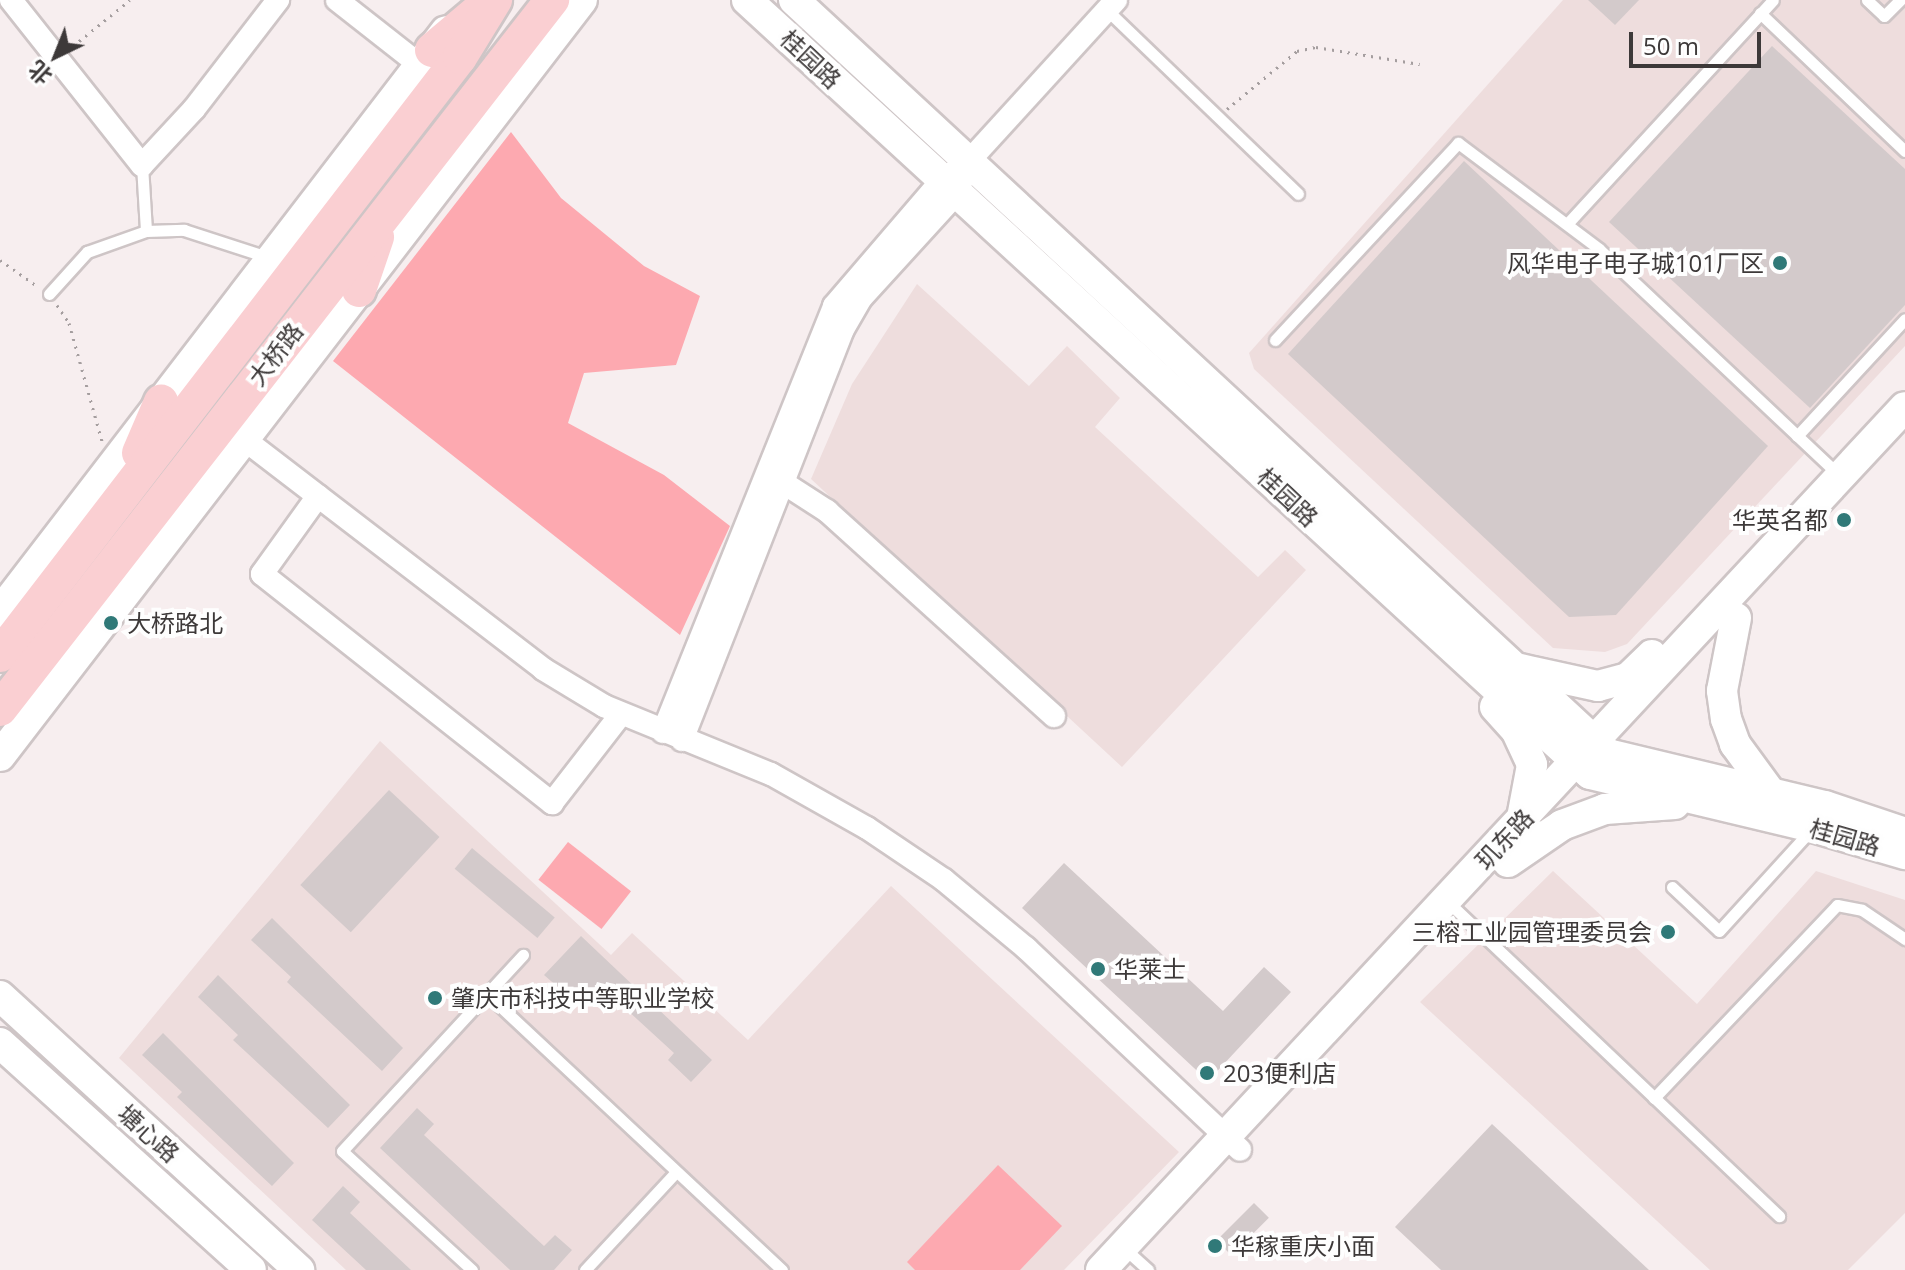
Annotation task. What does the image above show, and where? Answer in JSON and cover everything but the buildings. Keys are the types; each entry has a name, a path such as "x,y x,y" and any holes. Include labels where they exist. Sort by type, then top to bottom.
{"main road":[{"path":"0,612 114,484 161,402 469,0"},
{"path":"426,58 493,0"},
{"name":"大桥路","path":"0,709 11,668 114,484 460,57 493,0"},
{"name":"大桥路","path":"11,668 385,213 552,0"},
{"path":"0,756 582,0"},
{"name":"桂园路","path":"794,0 1515,667 1592,757"},
{"name":"桂园路","path":"750,5 1455,651 1592,757 1717,804 1819,816 1905,854"},
{"path":"359,290 385,213"},
{"name":"玑东路","path":"1724,616 1840,477 1905,407"},
{"name":"玑东路","path":"1453,907 1508,862 1592,757 1724,616 1905,436"},
{"path":"1515,667 1567,683 1598,686 1628,678 1676,635 1724,616 1722,691 1726,719 1735,744 1770,792"},
{"path":"1455,651 1516,730 1532,765 1522,820"},
{"path":"0,720 11,668"},
{"path":"1592,757 1770,792 1819,816 1905,833"},
{"name":"玑东路","path":"1101,1270 1134,1262 1233,1143 1453,907 1522,820 1592,757"},
{"path":"1508,862 1529,852 1562,825 1605,809 1717,804"},
{"name":"塘心路","path":"0,996 295,1269"},
{"name":"塘心路","path":"0,1043 251,1270"}],"street":[{"path":"11,0 142,165 194,109 278,0"},
{"path":"337,0 426,58"},
{"path":"672,736 851,314 969,161 1112,5"},
{"path":"672,736 823,326 847,288 949,187"},
{"path":"245,440 543,669 621,714 771,774 867,828 944,880 1026,948 1233,1143"},
{"path":"782,482 827,511 1054,716"},
{"path":"318,496 262,574 552,803 621,714"}],"lane":[{"path":"1567,224 1773,0"},
{"path":"1867,0 1884,16 1900,0"},
{"path":"1112,5 1219,118 1298,194"},
{"path":"1760,13 1905,151"},
{"path":"1275,340 1458,143 1567,224 1840,477"},
{"path":"142,165 146,231"},
{"path":"49,294 87,252 146,231 184,230 271,258"},
{"path":"1797,436 1905,319"},
{"path":"1672,887 1719,931 1819,816"},
{"path":"1654,1098 1837,905 1862,910 1905,939"},
{"path":"1453,907 1779,1216"},
{"path":"472,1270 342,1151 523,955"},
{"path":"487,994 782,1270"},
{"path":"585,1270 676,1172"}],"path":[{"path":"57,58 130,0"},
{"path":"1219,118 1297,51 1316,47 1420,64"},
{"path":"0,260 49,294 69,323 114,484"}],"shaded area":[{"path":"1563,0 1905,0 1905,346 1627,644 1605,652 1553,648 1254,369 1249,353"},
{"path":"511,132 561,198 644,266 700,296 676,365 584,373 568,423 664,475 730,526 680,635 333,361"},
{"path":"917,284 1029,386 1067,346 1120,398 1095,427 1258,577 1285,550 1306,570 1122,767 811,479 852,384"},
{"name":"肇庆市科技中等职业学校","path":"380,741 611,955 632,933 748,1040 891,886 1179,1152 1064,1270 346,1270 119,1058"},
{"path":"568,842 631,891 601,929 538,880"},
{"path":"1553,871 1697,1004 1816,871 1905,900 1905,1213 1848,1270 1710,1270 1420,1002"},
{"path":"998,1165 1062,1226 1020,1270 915,1270 907,1262"}],"place":[{"name":"风华电子电子城101厂区","path":"1780,263"},
{"name":"华英名都","path":"1844,520"},
{"name":"大桥路北","path":"111,623"},
{"name":"三榕工业园管理委员会","path":"1668,932"},
{"name":"华莱士","path":"1098,969"},
{"name":"肇庆市科技中等职业学校","path":"435,998"},
{"name":"203便利店","path":"1207,1073"},
{"name":"华稼重庆小面","path":"1215,1246"}]}
